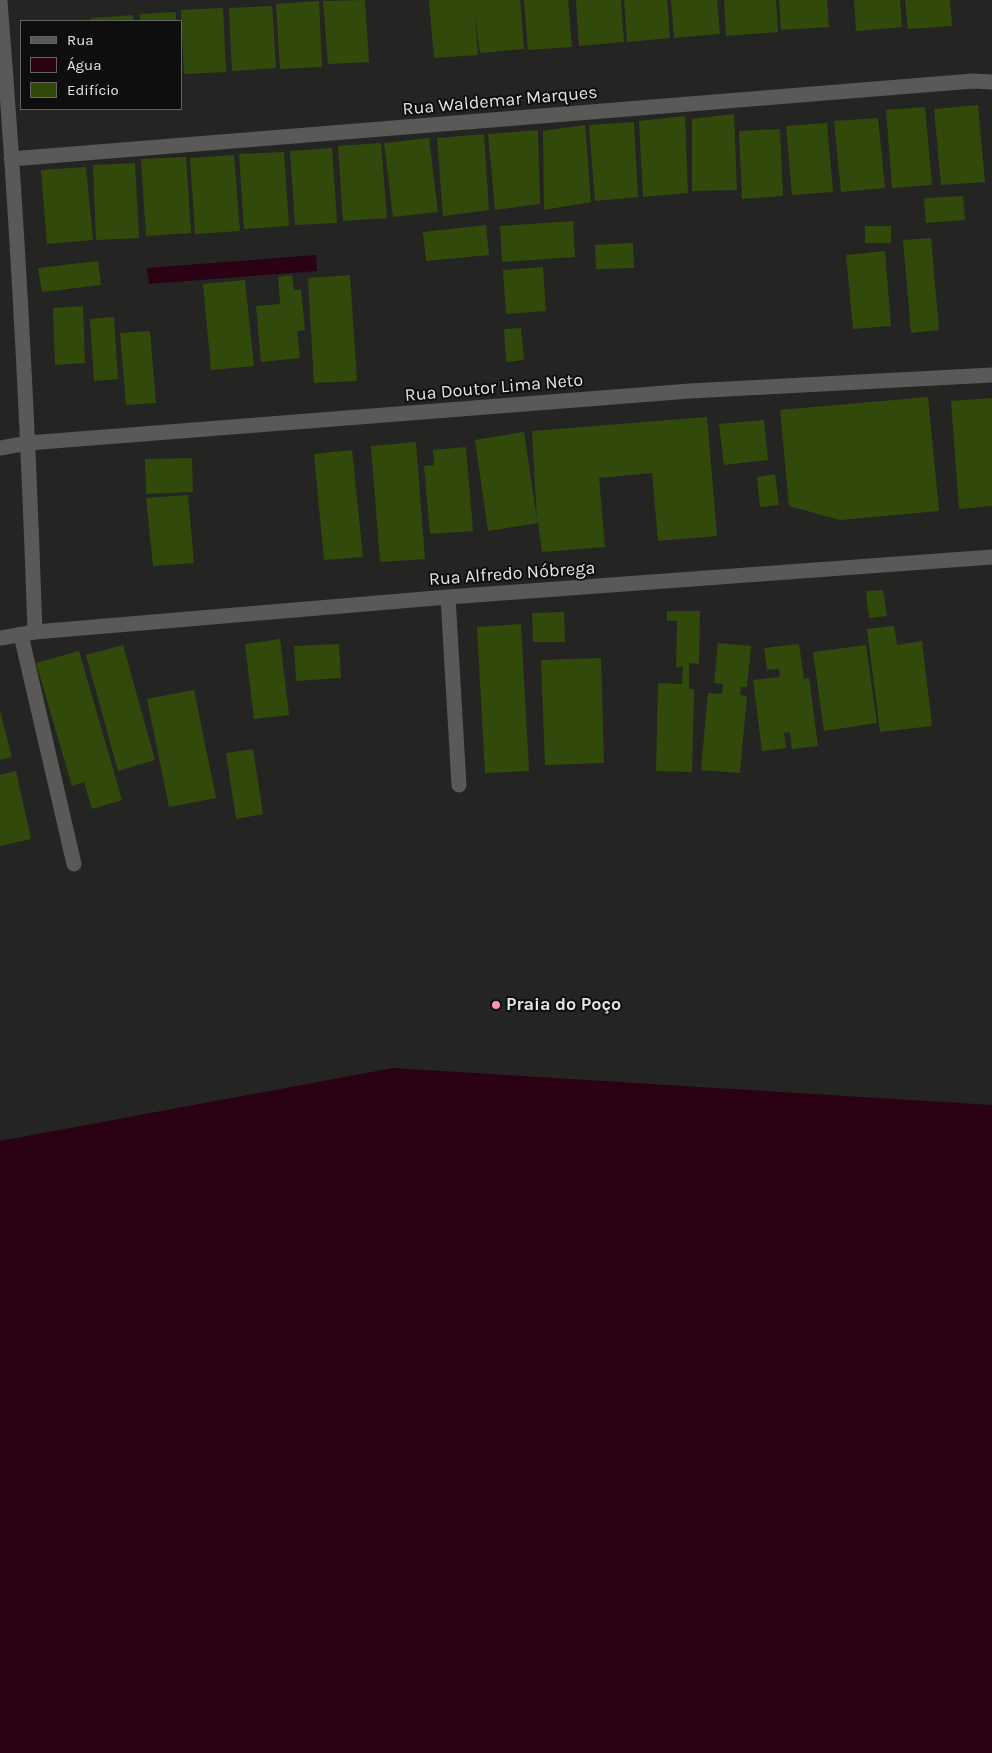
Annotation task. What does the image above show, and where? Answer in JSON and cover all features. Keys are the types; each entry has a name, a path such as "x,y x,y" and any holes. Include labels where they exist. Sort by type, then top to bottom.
{"street":[{"path":"0,1 12,159 28,443 28,633 74,864"},
{"name":"Rua Waldemar Marques","path":"12,159 964,82 992,82"},
{"name":"Rua Doutor Lima Neto","path":"0,448 28,443 690,391 992,375"},
{"name":"Rua Alfredo Nóbrega","path":"0,638 28,633 448,597 992,557"},
{"path":"448,597 459,785"}],"water":[{"path":"316,255 317,271 149,284 147,268"},
{"path":"393,1068 992,1105 992,1753 0,1753 0,1141"}],"building":[{"path":"365,0 369,62 328,64 323,1"},
{"path":"429,0 520,0 524,49 480,53 475,16 478,55 434,58"},
{"path":"524,0 568,0 572,47 528,50"},
{"path":"576,0 621,0 624,42 579,46"},
{"path":"624,0 667,0 670,38 627,42"},
{"path":"671,0 717,0 720,34 674,38"},
{"path":"724,0 776,0 778,32 726,36"},
{"path":"779,0 827,0 829,27 781,30"},
{"path":"854,0 900,0 902,27 856,31"},
{"path":"905,0 950,0 952,26 908,29"},
{"path":"319,1 322,67 280,69 276,4"},
{"path":"272,6 276,68 232,71 229,8"},
{"path":"223,8 226,72 184,74 181,10"},
{"path":"176,12 176,20 140,20 140,14"},
{"path":"133,15 134,20 91,20 91,18"},
{"path":"978,105 985,182 941,185 934,109"},
{"path":"925,107 932,185 892,188 886,110"},
{"path":"734,114 737,190 692,191 692,119"},
{"path":"685,116 688,193 643,197 639,121"},
{"path":"878,118 885,188 841,192 834,121"},
{"path":"634,122 638,197 595,201 589,125"},
{"path":"827,123 833,192 792,195 786,126"},
{"path":"585,125 591,202 544,210 543,131"},
{"path":"780,129 783,196 742,199 739,131"},
{"path":"538,130 540,204 495,210 488,134"},
{"path":"484,134 489,210 443,216 437,138"},
{"path":"429,138 438,212 393,217 384,143"},
{"path":"381,143 387,218 343,221 338,146"},
{"path":"332,148 337,223 295,225 290,151"},
{"path":"284,152 289,226 244,229 239,154"},
{"path":"234,155 240,231 195,234 190,158"},
{"path":"186,157 191,233 146,236 141,159"},
{"path":"135,163 139,238 96,240 93,165"},
{"path":"86,167 93,240 47,244 41,170"},
{"path":"963,196 965,220 926,223 924,198"},
{"path":"573,221 575,257 502,262 500,226"},
{"path":"486,225 489,255 426,261 423,232"},
{"path":"865,226 891,226 891,243 865,243"},
{"path":"931,238 939,330 911,333 903,240"},
{"path":"633,243 634,268 596,269 595,245"},
{"path":"885,251 891,326 853,329 846,255"},
{"path":"98,261 101,285 42,292 38,268"},
{"path":"543,267 546,311 506,314 503,270"},
{"path":"292,275 294,290 301,290 305,330 297,331 300,358 261,362 256,306 280,304 278,277"},
{"path":"350,275 357,381 314,383 308,278"},
{"path":"245,280 254,366 211,370 203,284"},
{"path":"83,306 85,363 55,365 53,308"},
{"path":"114,317 118,379 94,381 90,319"},
{"path":"521,328 524,360 506,362 504,329"},
{"path":"150,331 156,403 126,405 120,333"},
{"path":"928,397 939,511 840,520 789,506 780,410"},
{"path":"992,398 992,506 959,509 951,401"},
{"path":"707,417 717,536 658,541 652,473 599,478 605,547 542,552 538,523 488,531 475,440 524,432 537,520 532,431"},
{"path":"764,420 768,460 724,465 719,424"},
{"path":"416,442 425,559 380,562 371,446"},
{"path":"466,447 473,531 430,534 424,466 434,465 433,450"},
{"path":"352,450 363,557 324,560 314,454"},
{"path":"192,458 193,492 146,494 145,459"},
{"path":"775,474 779,505 760,507 757,477"},
{"path":"188,495 194,563 153,566 146,498"},
{"path":"883,590 887,616 869,618 866,591"},
{"path":"667,611 700,611 699,664 689,663 689,689 694,689 692,772 656,771 658,683 682,684 683,666 676,668 677,621 667,621"},
{"path":"564,612 565,642 533,642 532,613"},
{"path":"521,624 529,771 485,773 477,627"},
{"path":"894,626 897,645 922,641 932,726 880,732 867,629"},
{"path":"280,639 289,715 254,719 245,644"},
{"path":"718,643 751,646 747,687 741,687 740,695 747,696 740,773 701,770 708,693 722,694 723,684 714,683"},
{"path":"339,644 341,678 296,681 294,646"},
{"path":"799,644 804,679 809,678 818,746 792,749 790,732 784,733 786,748 762,751 753,680 780,677 779,669 767,670 764,648"},
{"path":"123,645 155,760 118,771 86,655"},
{"path":"866,645 877,723 824,731 813,652"},
{"path":"79,651 122,800 92,809 84,782 72,786 36,663"},
{"path":"601,658 604,763 545,765 541,660"},
{"path":"194,690 216,798 169,807 147,699"},
{"path":"0,711 12,757 0,760"},
{"path":"253,749 263,814 236,819 226,753"},
{"path":"16,771 31,839 0,846 0,775"}],"place":[{"name":"Praia do Poço","path":"496,1005"}]}
